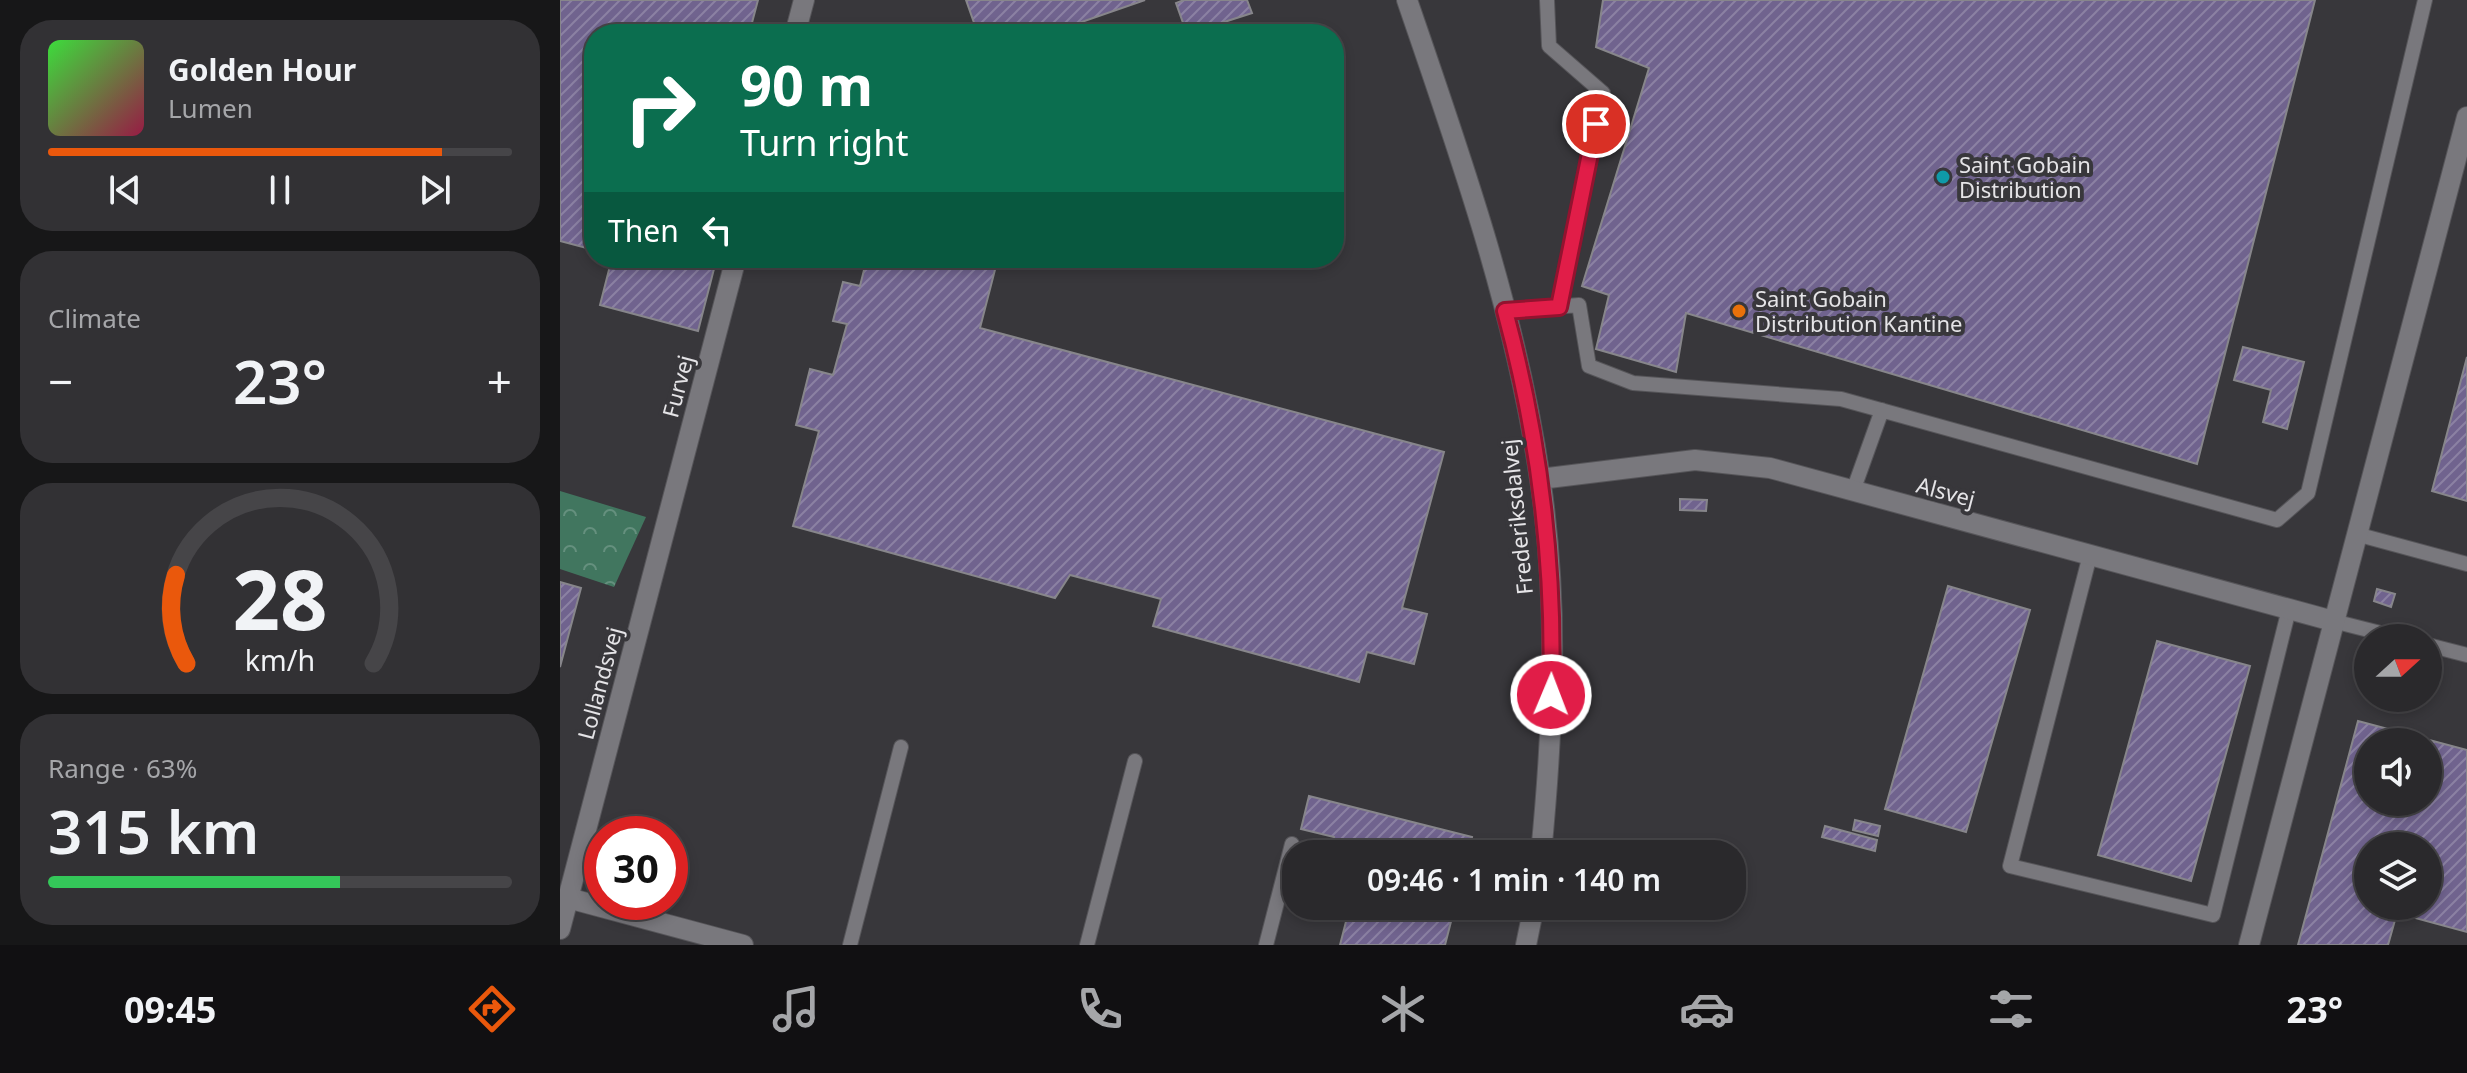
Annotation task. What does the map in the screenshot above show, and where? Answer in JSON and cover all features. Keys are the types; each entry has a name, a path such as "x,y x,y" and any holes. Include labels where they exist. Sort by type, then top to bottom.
{"street":[{"path":"798,24 804,0"},
{"name":"Frederiksdalvej","path":"1407,0 1480,214 1505,311 1540,479 1550,580 1552,668 1542,840"},
{"path":"2249,945 2467,117"},
{"name":"Furvej","path":"665,527 733,268"},
{"name":"Alsvej","path":"1540,479 1695,460 1770,468 2333,621"},
{"name":"Lollandsvej","path":"560,929 665,527"},
{"path":"568,898 743,945"},
{"path":"1526,945 1531,920"}],"lane":[{"path":"1547,0 1549,46 1603,93 1559,307"},
{"path":"1505,311 1579,305 1589,366 1633,383 1841,399 2277,520 2308,493 2425,0"},
{"path":"1853,491 1882,410"},
{"path":"2356,534 2467,564"},
{"path":"2090,555 2010,866 2213,915 2289,609"},
{"path":"2333,621 2354,626"},
{"path":"2442,649 2467,655"},
{"path":"850,945 901,747"},
{"path":"1087,945 1135,761"},
{"path":"1266,945 1282,883"}],"green space":[{"path":"560,491 646,517 614,587 560,569"}],"building":[{"path":"560,0 758,0 752,24 584,24 584,247 560,241"},
{"path":"966,0 1145,0 1076,24 974,24"},
{"path":"1184,0 1247,0 1252,13 1218,24 1183,24 1176,3"},
{"name":"Saint Gobain Distribution","path":"1603,0 2315,0 2197,464 1686,313 1676,372 1596,349 1609,295 1582,286 1649,68 1596,47"},
{"path":"609,268 714,268 698,331 600,305"},
{"path":"864,268 995,268 980,328 1444,452 1402,608 1427,614 1414,664 1367,652 1359,682 1153,626 1161,599 1070,575 1055,598 793,526 819,431 796,425 810,369 833,375 847,324 833,321 843,282 860,286"},
{"path":"2243,347 2304,362 2287,429 2263,422 2271,390 2234,380"},
{"path":"2467,357 2467,501 2432,491"},
{"path":"1680,499 1707,500 1706,511 1680,510"},
{"path":"560,582 581,588 560,667"},
{"path":"1948,586 2030,610 1966,832 1885,809"},
{"path":"2377,589 2395,594 2391,607 2374,601"},
{"path":"2157,641 2250,666 2191,881 2098,855"},
{"path":"2358,721 2384,728 2356,728"},
{"path":"2354,736 2354,816 2442,816 2442,743 2467,750 2467,932 2423,920 2442,920 2442,832 2354,832 2354,920 2395,920 2388,945 2298,945"},
{"path":"1309,796 1472,837 1471,840 1333,840 1334,837 1301,829"},
{"path":"1855,820 1880,826 1878,836 1853,830"},
{"path":"1825,826 1877,840 1875,851 1822,837"},
{"path":"1346,920 1451,920 1445,945 1340,945"}],"place":[{"name":"Saint Gobain Distribution","path":"1943,177"},
{"name":"Saint Gobain Distribution Kantine","path":"1739,311"}],"route":[{"path":"1551,695 1550,580 1540,479 1505,311 1559,307 1596,124"}]}
